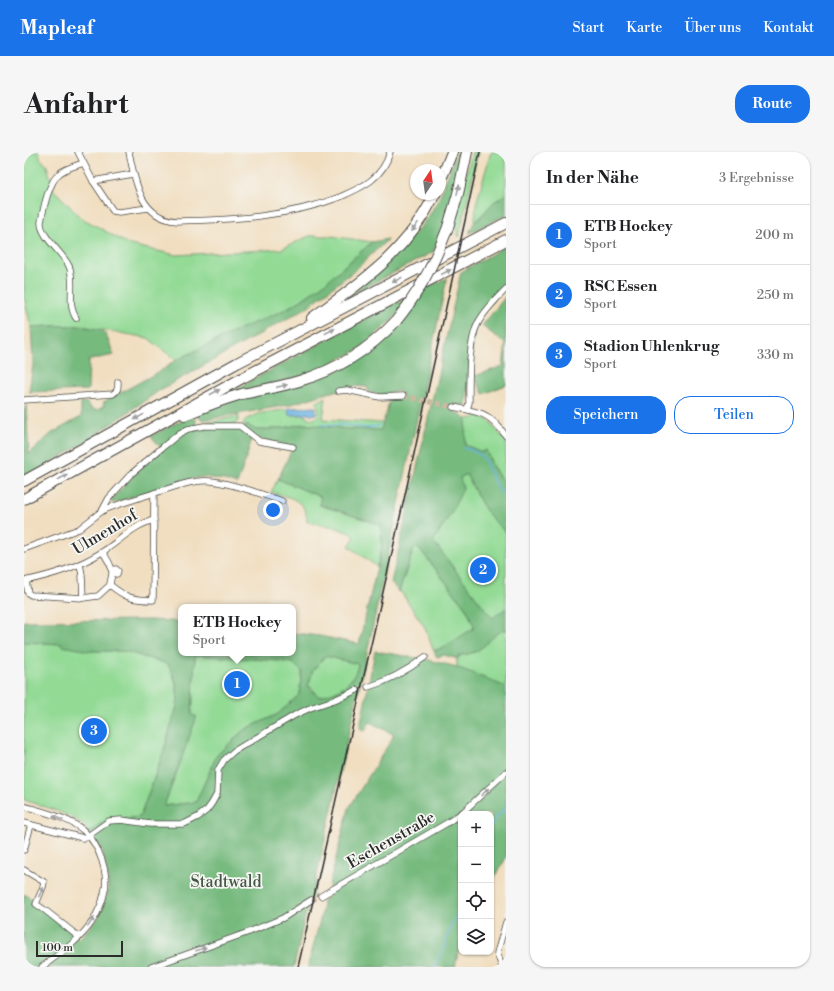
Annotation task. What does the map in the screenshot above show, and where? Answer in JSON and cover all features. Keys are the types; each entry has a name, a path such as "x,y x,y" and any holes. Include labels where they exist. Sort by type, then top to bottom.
{"highway":[{"path":"446,167 452,152"},
{"path":"144,431 163,426 196,410 224,400 299,381 328,371 360,352 380,337 411,303 428,276 448,227 458,194 467,152"},
{"path":"279,341 349,292 376,271 408,237 425,214 432,200"},
{"path":"24,481 279,341 506,224"},
{"path":"24,499 144,431 304,345 506,240"}],"street":[{"path":"78,152 93,181 111,209 119,212 148,208"},
{"path":"129,152 133,174 141,196 148,208 161,217 177,221 240,218 296,211 328,201 367,184 381,171 387,162 390,152"},
{"path":"76,318 72,309 71,273 69,266 40,226 47,200 56,177 61,172 83,163"},
{"path":"93,181 133,174"},
{"path":"467,409 469,404 474,333 483,315 506,289"},
{"path":"24,400 112,394 116,392 118,382"},
{"path":"338,391 347,390 380,397 403,396"},
{"path":"453,406 483,413 499,426 506,436"},
{"path":"102,511 109,498 120,485 177,435 188,429 204,426 240,426 259,440 293,447"},
{"path":"24,549 80,529 102,511 115,505 198,481 224,483 282,501"},
{"path":"110,586 122,595 133,599 153,600 154,494"},
{"name":"Ulmenhof","path":"25,581 80,564 103,552 140,524 154,520"},
{"path":"25,581 28,593 31,595 83,598 98,596 110,586 112,572 103,552"},
{"path":"80,564 83,598"},
{"path":"368,687 404,672 425,657"},
{"path":"24,823 74,837 83,838 109,821 121,820 150,824 184,824 198,817 212,803 217,794 218,770 224,760 234,751 295,715 357,690"},
{"name":"Eschenstraße","path":"322,896 447,823 463,812 506,772"},
{"path":"24,806 66,821 83,830 99,850 105,876 105,893 92,923 78,937 42,967"},
{"path":"24,850 31,825"},
{"path":"24,870 44,882 36,904 78,937"},
{"path":"151,967 276,921 311,900"},
{"path":"502,967 497,953 506,923"}],"green space":[{"path":"39,152 40,158 47,166 50,177 55,180 53,189 80,217 130,245 176,255 282,249 309,236 331,236 372,242 324,284 300,301 177,361 148,338 81,326 31,327 24,297 24,154"},
{"path":"457,152 464,152 446,223 433,252 353,294 418,230 430,214 438,200 446,200 446,180"},
{"path":"472,152 478,152 459,237 454,224"},
{"path":"491,152 506,152 506,194 494,202 476,221 476,204"},
{"path":"506,194 506,215 469,233 475,220 477,221 494,202"},
{"path":"388,239 354,271 306,308 160,390 81,445 24,478 24,413 26,405 29,454 52,433 81,417 81,402 87,403 92,409 97,410 103,407 104,402 169,366 169,364 237,330 280,312 300,301 324,284 372,242"},
{"path":"506,246 506,286 497,295 475,324 466,403 463,406 454,404 452,411 462,415 466,419 465,445 482,452 486,450 493,467 506,487 506,532 488,513 478,498 466,474 460,478 463,489 451,513 433,541 492,618 506,608 506,629 498,633 476,651 458,656 458,659 444,655 437,657 434,651 442,648 474,628 466,608 423,553 415,546 399,592 391,583 461,272"},
{"name":"Stadtwald","path":"447,278 369,644 312,897 305,916 294,967 24,967 24,894 34,900 79,939 99,917 108,892 108,876 102,850 88,833 106,820 140,817 164,750 178,700 176,681 168,664 124,651 89,651 62,646 62,644 24,642 24,621 152,620 178,622 178,656 195,656 192,715 196,716 196,719 164,806 196,802 217,755 244,730 278,714 299,695 302,672 293,663 282,661 210,656 296,656 296,633 320,636 359,644 382,546 381,525 319,504 321,497 278,479 293,447 252,437 237,484 224,480 204,477 184,480 114,503 111,502 112,499 160,447 151,436 192,415 196,421 195,425 226,426 243,430 247,425 256,430 282,428 304,424 348,429 381,430 390,399 403,394 398,391 381,395 369,392 367,387 353,386 352,388 348,387 288,405 203,420 199,418 197,413 227,402 321,377 346,367 365,354 399,324 415,305 426,288","holes":["325,656 358,664 356,671 349,682 332,693 319,697 308,686 313,670"]},
{"path":"411,296 393,319 358,350 310,374 225,395 386,308"},
{"path":"506,296 506,344 482,326"},
{"path":"81,326 102,330 106,335 114,355 89,360 88,390 29,392 33,364 31,327"},
{"path":"506,344 506,385 483,394 475,376 503,366"},
{"path":"326,397 323,419 383,423 381,430 348,429 304,424 282,428 255,430 247,425 245,427 243,423 245,420 257,414 289,409 289,415 303,415 313,419 318,416 319,410 317,402"},
{"path":"477,415 490,421 506,442 506,487 493,467 486,450 482,452 465,445 466,419 475,418"},
{"path":"239,416 238,421 235,424 203,423"},
{"path":"466,474 478,498 488,513 506,532 506,608 492,619 433,541 451,513 460,478"},
{"path":"278,479 321,497 319,505 381,524 382,546 377,567 349,546 354,538 354,535 335,527 307,522 304,508 300,504 295,500 271,492"},
{"path":"415,546 423,553 466,608 475,626 456,641 434,651 424,626 401,592 399,592"},
{"path":"506,629 506,687 457,667 457,657 476,651 498,633"},
{"path":"24,642 62,644 89,651 124,651 168,664 177,690 177,706 164,750 140,817 106,820 88,833 86,826 71,817 24,800"},
{"path":"375,651 429,660 457,667 506,687 506,858 494,879 494,811 458,811 458,953 455,967 308,967 322,912 323,900 330,895 329,885 349,808 393,737 393,734 370,722 364,732 360,728"},
{"path":"195,656 282,661 293,663 302,672 299,695 278,714 244,730 217,755 196,802 164,806 181,761 192,716"},
{"path":"325,656 358,664 353,677 349,682 332,693 319,697 312,688 308,686 313,670"}],"water":[{"path":"316,407 316,414 289,415 288,408"}],"waterway":[{"path":"321,425 346,425 367,428 379,426"},
{"path":"464,448 472,450 482,456 498,489 506,498"},
{"path":"494,821 506,807"},
{"path":"434,967 442,953 451,925 458,912"}],"tunnel":[{"path":"403,396 453,407"},
{"path":"357,690 368,687"},
{"path":"311,900 321,896"}],"railway":[{"path":"298,967 405,495 480,152"}],"place":[{"name":"RSC Essen","path":"483,570"},
{"name":"ETB Hockey","path":"237,684"},
{"name":"Stadion Uhlenkrug","path":"94,731"}]}
